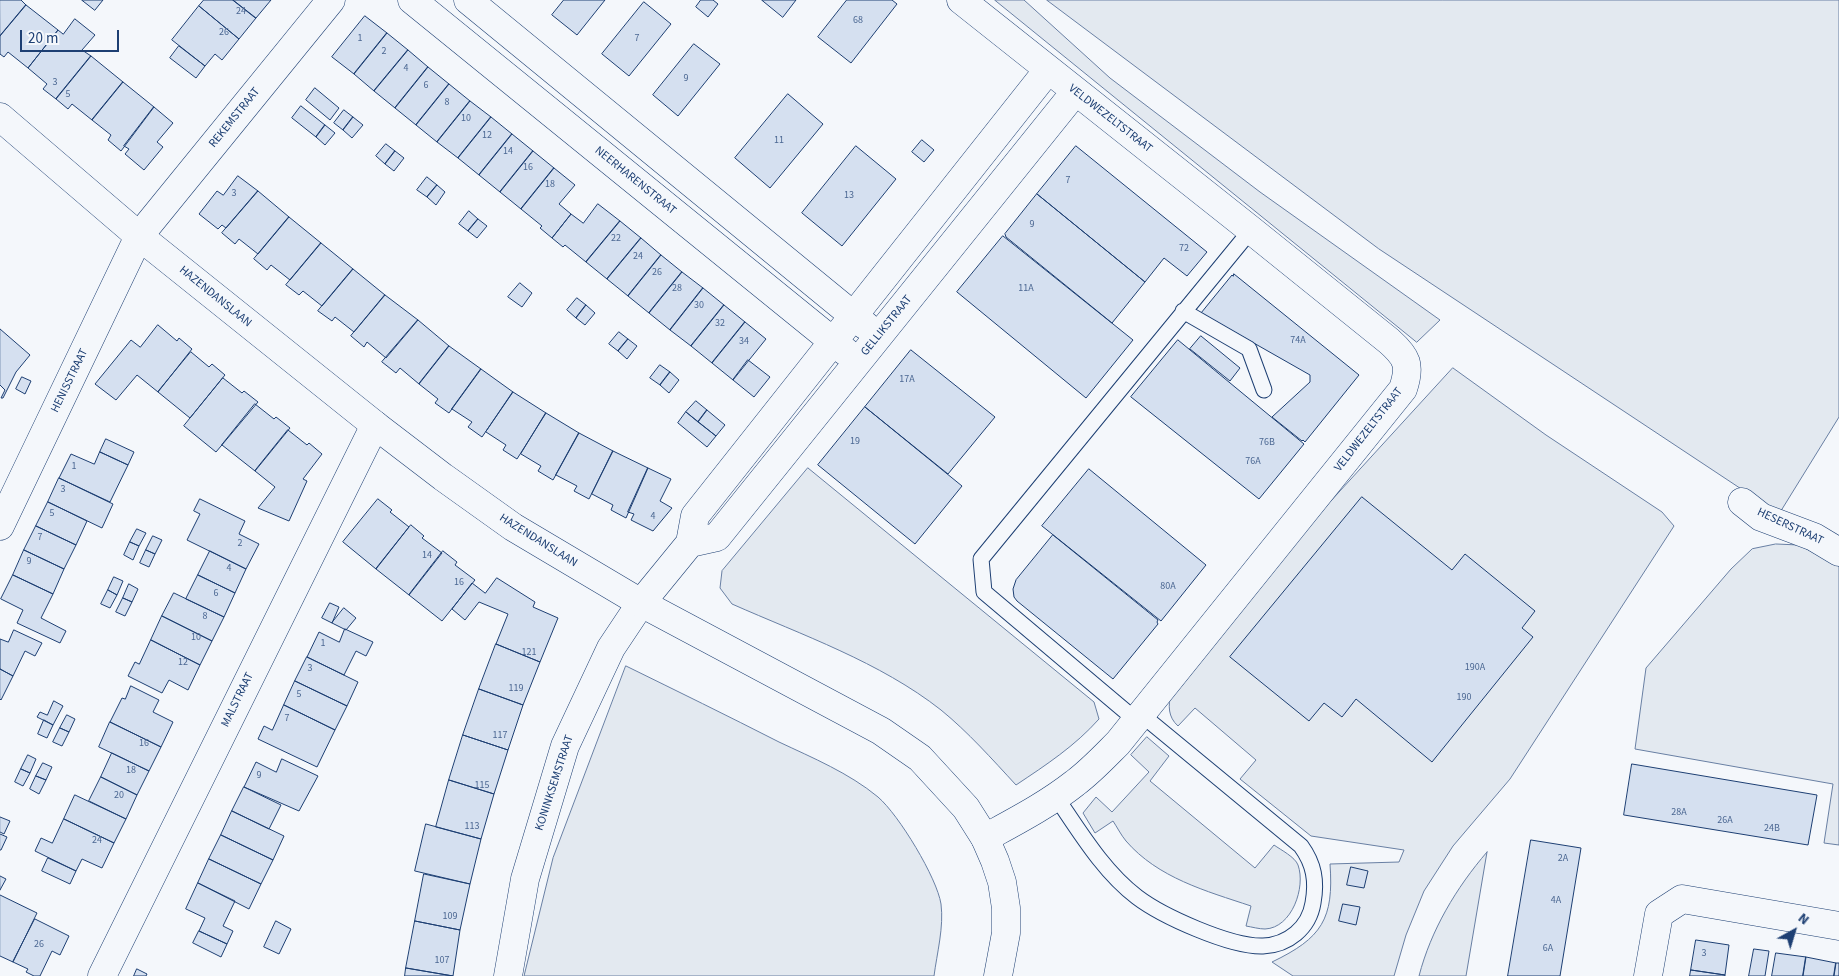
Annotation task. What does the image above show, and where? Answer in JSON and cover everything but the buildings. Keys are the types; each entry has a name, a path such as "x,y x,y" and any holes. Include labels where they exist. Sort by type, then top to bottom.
{"street":[{"name":"REKEMSTRAAT","path":"139,236 331,0"},
{"name":"NEERHARENSTRAAT","path":"412,0 858,362"},
{"path":"468,0 879,336"},
{"name":"VELDWEZELTSTRAAT","path":"961,0 1401,351 1407,364 1407,377 1403,389 1139,718 1096,766 1056,797 985,838"},
{"path":"641,603 690,543 695,516 1048,70"},
{"name":"GELLIKSTRAAT","path":"690,543 718,537 1075,92"},
{"name":"HAZENDANSLAAN","path":"0,117 139,236 375,425 513,527 641,603 881,731 920,758 966,808 985,838 1002,882 1006,908 1006,933 998,976"},
{"name":"HENISSTRAAT","path":"0,526 139,236"},
{"name":"MALSTRAAT","path":"102,976 375,425"},
{"name":"HESERSTRAAT","path":"1742,502 1761,517 1814,537 1839,552"},
{"name":"KONINKSEMSTRAAT","path":"508,976 525,879 565,746 611,648 641,603"},
{"path":"1648,976 1659,914 1682,899 1839,926"}],"lane":[{"path":"1056,797 1109,871 1138,897 1163,913 1224,938 1252,946 1274,944 1286,941 1294,936 1302,927 1313,905 1315,875 1312,863 1301,846 984,592 981,559 1251,230"},
{"path":"1183,311 1249,349 1264,390"}],"shaded area":[{"path":"995,0 1024,0 1110,78 1260,192 1440,320 1417,342"},
{"path":"1047,0 1839,0 1839,417 1779,514 1379,249"},
{"path":"1453,368 1546,435 1662,512 1674,526 1510,779 1453,846 1424,891 1406,935 1394,976 1293,976 1272,962 1303,944 1321,925 1327,913 1330,899 1330,864 1399,862 1404,850 1311,836 1240,779 1256,760 1195,708 1178,726 1175,723 1170,711 1171,693 1329,503"},
{"path":"808,468 1094,702 1099,719 1070,746 1016,785 961,727 917,693 867,664 840,651 732,604 720,588 722,571"},
{"path":"1776,544 1799,545 1839,566 1839,845 1824,843 1833,784 1635,749 1646,668 1731,569 1752,549"},
{"path":"626,666 830,766 867,788 887,806 916,847 938,893 942,922 934,976 524,976 553,858"},
{"path":"1147,737 1169,756 1150,781 1255,868 1274,845 1291,856 1296,862 1300,874 1298,895 1295,905 1283,922 1265,929 1246,926 1251,906 1200,889 1153,865 1126,841 1113,821 1095,833 1083,813 1096,797 1112,812 1149,772 1131,755"},
{"path":"1487,852 1466,976 1419,976 1430,942 1446,910 1465,880"}]}
